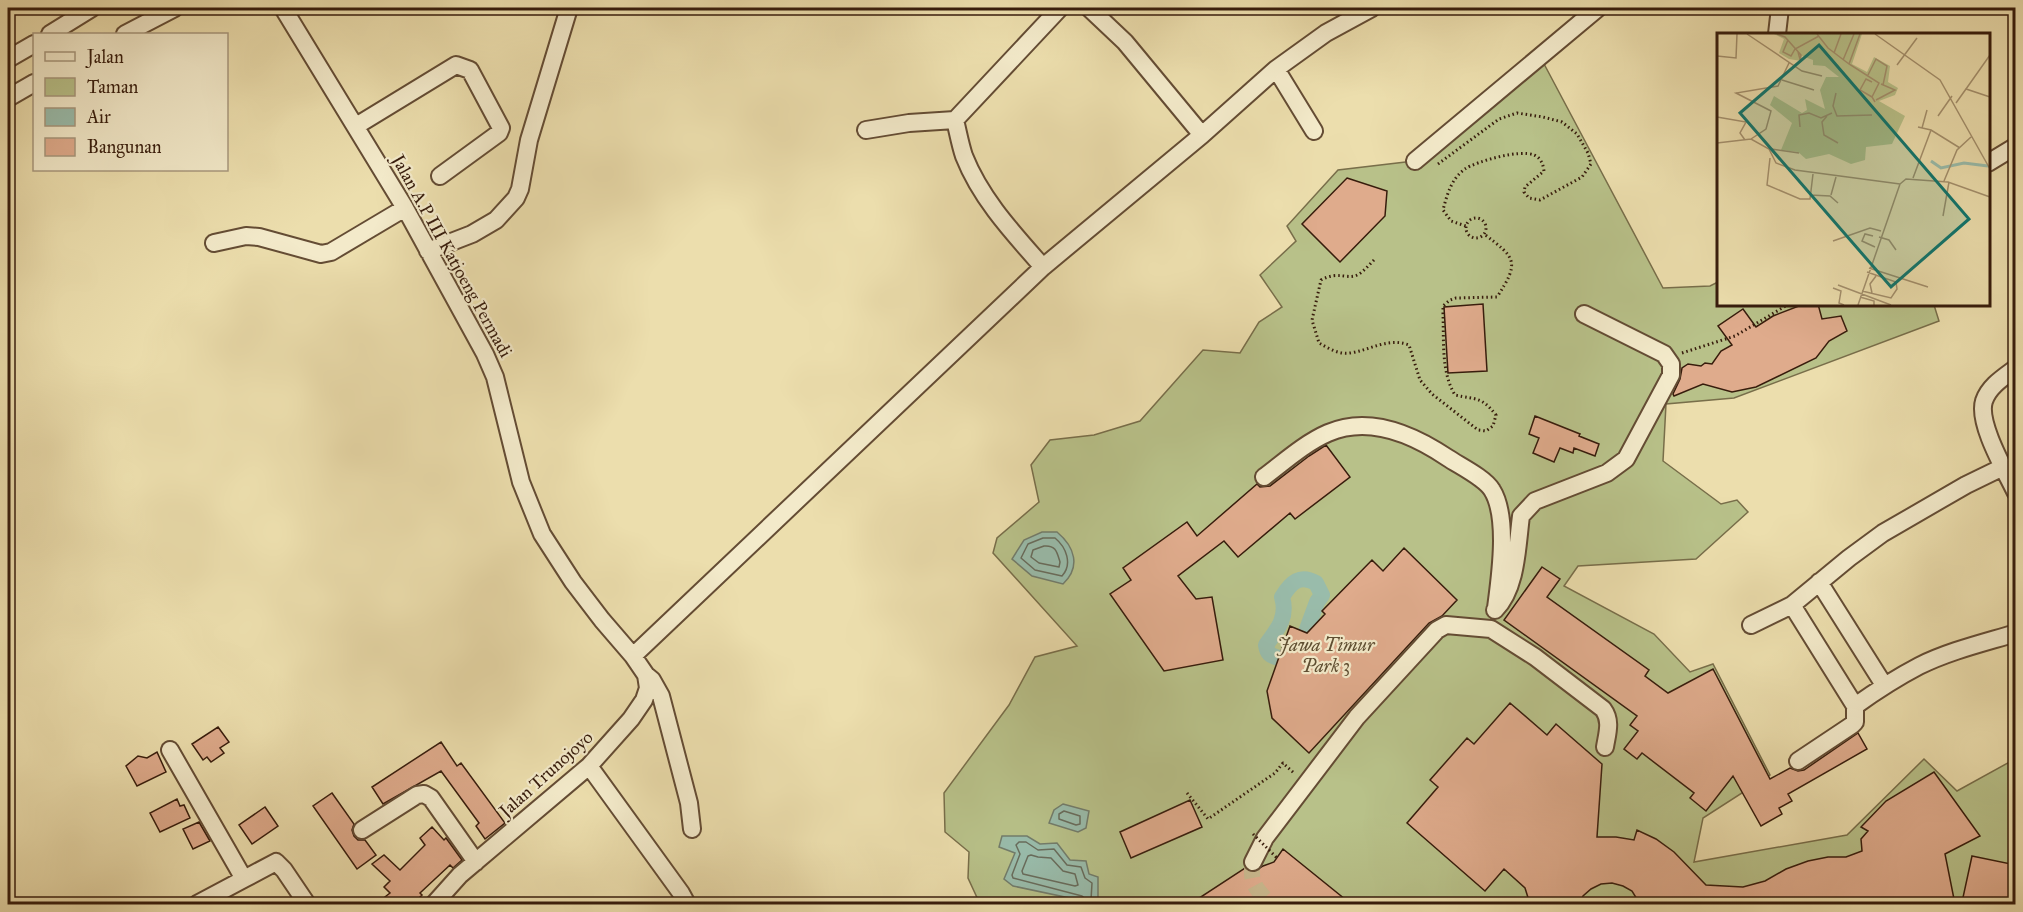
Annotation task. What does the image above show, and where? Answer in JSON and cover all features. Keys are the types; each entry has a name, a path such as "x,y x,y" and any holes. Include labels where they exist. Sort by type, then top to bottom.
{"street":[{"path":"52,33 92,8"},
{"path":"127,33 175,8"},
{"name":"Jalan A.P III Katjoeng Permadi","path":"283,8 405,208 495,377 521,482 542,534 573,582 633,656"},
{"path":"428,251 472,234 496,220 516,198 529,140 568,8"},
{"path":"866,130 909,123 955,120 1060,8"},
{"path":"1089,8 1125,42 1202,135"},
{"path":"692,829 689,803 664,704 652,680 633,656 1043,267 1202,135 1276,69 1326,33 1372,8"},
{"path":"1415,161 1598,8"},
{"path":"1777,33 1780,8"},
{"path":"8,60 33,45"},
{"path":"356,126 456,65 470,70 501,128 499,133 440,176"},
{"path":"1276,69 1314,130"},
{"path":"8,98 33,84"},
{"path":"955,120 964,154 978,184 1010,230 1043,267"},
{"path":"1990,162 2016,146"},
{"path":"214,243 239,237 259,237 321,255 331,252 405,208"},
{"path":"1496,610 1511,586 1521,516 1535,501 1607,473 1626,459 1671,375 1671,364 1667,357 1653,346 1584,314"},
{"path":"2016,368 1991,389 1982,410 2003,467 2016,493"},
{"path":"1264,477 1328,433 1350,426 1370,426 1424,442 1478,477 1492,489 1500,509 1501,566 1496,610 1491,629"},
{"path":"1751,625 1791,605 1883,533 1966,485 2003,467"},
{"path":"1819,582 1884,685"},
{"path":"1791,605 1855,706 1855,722 1852,725 1798,761"},
{"path":"1253,862 1265,838 1351,725 1437,630 1446,625 1491,629 1535,657 1603,709 1608,716 1609,723 1605,747"},
{"path":"1855,706 1884,685 1920,666 1947,654 2016,633"},
{"name":"Jalan Trunojoyo","path":"434,904 460,875 589,766 644,700 648,688 646,675"},
{"path":"170,750 244,879"},
{"path":"589,766 687,904"},
{"path":"362,830 417,795 424,794 431,798 476,862"},
{"path":"197,904 276,862 307,904"}],"path":[{"path":"1436,166 1499,119 1517,113 1562,122 1577,134 1588,153 1591,164 1582,177 1540,200 1529,198 1524,192 1525,188 1544,171 1542,162 1534,154 1519,154 1486,160 1464,170 1448,189 1443,210 1451,221 1466,226"},
{"path":"1471,219 1480,219 1486,226 1484,234 1476,238 1468,235 1466,226 1471,219"},
{"path":"1374,260 1359,274 1351,277 1332,274 1321,280 1312,320 1319,343 1334,351 1348,354 1399,341 1409,345 1420,380 1432,394 1478,430 1486,431 1493,426 1496,415 1489,406 1483,400 1455,395 1450,386 1446,372 1443,314 1443,306 1450,300 1497,297 1507,282 1511,270 1511,257 1505,249 1484,234"},
{"path":"1667,357 1735,336 1786,306"},
{"path":"1187,793 1208,819 1275,773 1283,763 1294,773 1288,782"},
{"path":"1259,825 1253,834 1277,858"}],"green space":[{"name":"Jawa Timur Park 3","path":"1543,62 1663,288 1710,286 1717,282 1717,306 1934,306 1939,321 1734,398 1666,404 1663,461 1721,504 1737,500 1748,512 1696,559 1578,566 1564,586 1654,634 1690,672 1713,664 1770,775 1703,818 1694,862 1847,835 1924,759 1957,791 2015,759 2015,904 980,904 968,878 969,852 945,832 944,793 1009,705 1035,657 1077,646 993,553 997,538 1039,502 1031,465 1050,440 1094,435 1140,421 1203,350 1240,353 1259,322 1282,307 1260,275 1296,241 1287,226 1338,170 1431,159"}],"water":[{"path":"1042,532 1057,532 1072,551 1074,564 1069,577 1063,584 1032,576 1012,559 1024,540"},
{"path":"1063,804 1089,811 1086,828 1078,832 1049,823 1054,810"},
{"path":"1002,836 1027,836 1040,844 1057,843 1070,860 1086,861 1089,874 1098,877 1098,904 1013,886 1004,879 1015,853 999,847"}],"building":[{"path":"1347,178 1387,191 1385,216 1340,262 1302,224"},
{"path":"1483,304 1487,371 1448,373 1444,307"},
{"path":"1799,306 1819,306 1822,319 1841,316 1847,331 1829,341 1816,358 1756,387 1732,392 1703,384 1674,396 1682,368 1688,364 1701,366 1705,363 1712,364 1721,351 1732,345 1718,326 1743,309 1756,327 1773,316"},
{"path":"1535,416 1599,444 1595,456 1574,448 1573,453 1560,448 1554,462 1533,453 1539,438 1529,434"},
{"path":"1326,445 1350,477 1295,519 1290,513 1238,557 1224,541 1178,576 1196,599 1212,597 1223,660 1164,671 1110,594 1131,580 1123,568 1187,522 1197,536 1257,484 1260,487 1270,486"},
{"path":"1404,548 1457,600 1442,616 1429,623 1309,753 1272,718 1267,691 1290,626 1307,633 1325,614 1322,611 1372,560 1383,571"},
{"path":"1542,567 1560,579 1547,597 1649,670 1645,676 1668,693 1713,669 1770,779 1790,768 1798,771 1804,770 1858,733 1867,749 1788,794 1792,801 1779,808 1782,814 1761,826 1733,776 1706,811 1690,798 1694,793 1642,753 1637,759 1624,749 1638,731 1630,725 1637,716 1504,620"},
{"path":"1510,703 1547,735 1556,724 1602,764 1597,837 1634,840 1637,830 1656,839 1674,852 1706,885 1743,887 1765,881 1786,869 1808,861 1828,857 1846,857 1862,851 1861,839 1868,831 1861,827 1886,801 1934,772 1980,836 1945,854 1955,904 1640,904 1632,891 1612,883 1601,884 1591,889 1583,896 1579,904 1530,904 1525,888 1504,869 1485,891 1407,823 1438,787 1430,780 1467,738 1474,744"},
{"path":"218,727 229,742 220,748 224,753 211,762 207,757 203,760 192,744"},
{"path":"441,742 457,766 461,763 505,823 485,839 476,826 479,823 441,771 383,804 372,787"},
{"path":"157,752 166,772 137,786 126,766 138,756 147,758"},
{"path":"332,793 354,824 352,830 354,836 358,840 365,840 376,855 357,869 313,806"},
{"path":"177,799 180,806 184,805 190,818 160,832 150,813"},
{"path":"1190,800 1202,827 1131,858 1120,832"},
{"path":"265,807 278,826 252,844 239,825"},
{"path":"199,822 210,841 193,849 183,829"},
{"path":"432,827 444,840 446,838 462,860 453,868 450,865 420,893 422,895 413,904 376,904 390,893 384,887 390,881 372,864 384,855 400,870 425,845 420,838"},
{"path":"1283,849 1351,904 1190,904 1245,868 1254,872 1274,862"},
{"path":"1972,856 2016,865 2016,904 1962,902"}],"waterway":[{"path":"1279,658 1270,654 1266,645 1283,617 1282,597 1292,584 1305,579 1316,583 1322,595 1317,602 1306,632"}],"tunnel":[{"path":"1253,862 1253,881 1270,904"}]}
